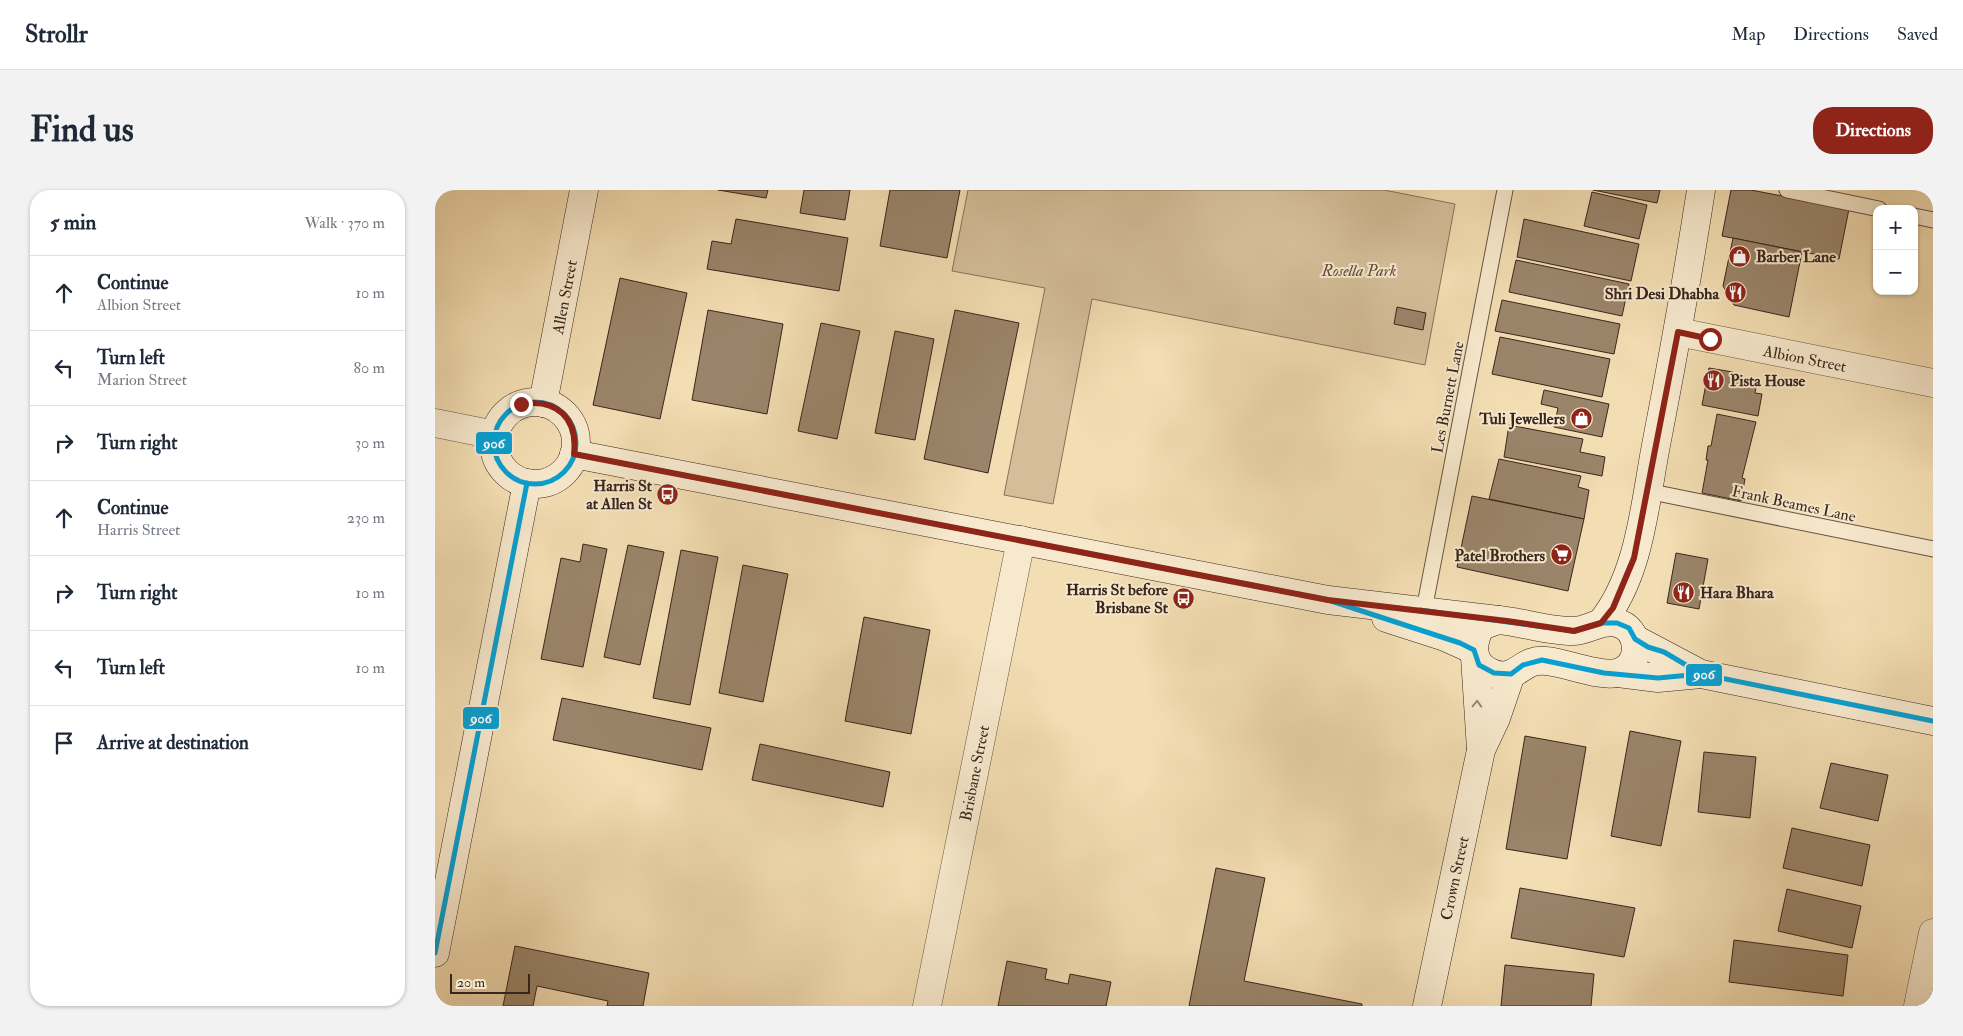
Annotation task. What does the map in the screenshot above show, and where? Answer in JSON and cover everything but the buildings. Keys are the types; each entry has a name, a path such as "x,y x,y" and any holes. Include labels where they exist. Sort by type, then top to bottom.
{"main road":[{"name":"Allen Street","path":"543,403 584,190"},
{"path":"1601,623 1613,608 1634,558 1678,332 1701,190"},
{"name":"Albion Street","path":"1678,332 1933,383"},
{"path":"543,403 559,410 568,419 574,430 574,454 568,467 556,478 545,483 527,484 515,479 505,471 497,460 494,448 495,435 500,422 509,411 521,404 543,403"},
{"path":"435,423 495,435"},
{"path":"574,454 1328,600 1424,610 1574,631 1601,623 1617,623 1701,674"},
{"path":"435,953 527,484"},
{"name":"Brisbane Street","path":"927,1006 1021,540"},
{"path":"1618,673 1629,666 1635,653 1632,633 1635,591 1634,558"},
{"path":"1328,600 1445,637 1475,653 1485,670 1494,673 1511,674 1523,665 1543,660 1604,672 1658,678 1701,674 1933,721"},
{"name":"Crown Street","path":"1481,750 1475,653 1477,632 1481,626 1497,620"},
{"name":"Crown Street","path":"1427,1006 1481,750 1496,718 1511,674"},
{"path":"1918,1006 1933,933"}],"lane":[{"name":"Les Burnett Lane","path":"1424,610 1505,190"},
{"path":"1787,190 1873,208"},
{"path":"1918,217 1933,220"},
{"name":"Frank Beames Lane","path":"1647,491 1933,549"}],"green space":[{"name":"Rosella Park","path":"968,190 1384,190 1455,204 1425,365 1092,299 1053,504 1004,495 1045,288 952,271"}],"transit line":[{"name":"906","path":"535,402 551,405 564,414 573,427 576,443 573,459 564,472 551,481 535,484 519,481 506,472 497,459 494,443 497,427 506,414 519,405 535,402"},
{"name":"906","path":"574,454 1328,600 1460,643 1474,650 1479,665 1494,673 1511,674 1523,665 1542,660 1604,673 1658,678 1701,674 1933,721"},
{"name":"906","path":"435,953 527,483"},
{"name":"906","path":"1420,610 1574,631 1601,623 1617,623 1629,628 1635,639 1648,647 1664,652 1703,675"}],"place":[{"name":"Barber Lane","path":"1740,256"},
{"name":"Shri Desi Dhabha","path":"1735,293"},
{"name":"Pista House","path":"1714,380"},
{"name":"Tuli Jewellers","path":"1581,418"},
{"name":"Harris St at Allen St","path":"668,494"},
{"name":"Patel Brothers","path":"1561,555"},
{"name":"Hara Bhara","path":"1684,592"},
{"name":"Harris St before Brisbane St","path":"1184,598"}],"route":[{"path":"521,404 535,402 549,404 559,410 568,419 574,430 574,454 1328,600 1424,610 1574,631 1601,623 1613,608 1634,558 1678,332 1710,339"}]}
